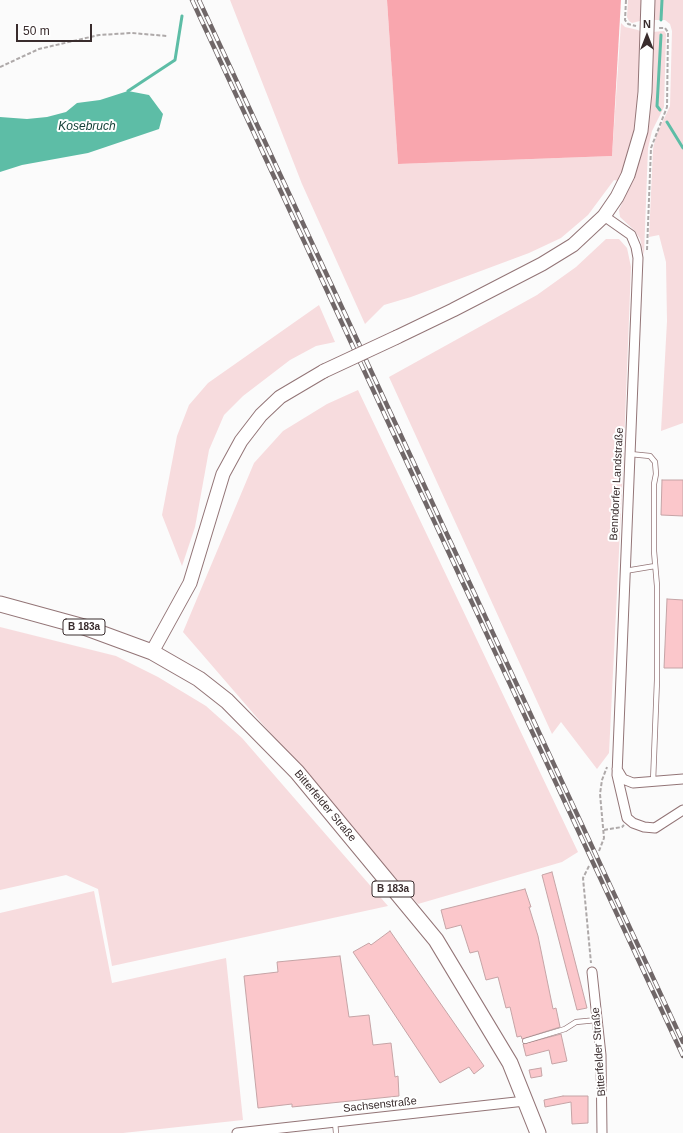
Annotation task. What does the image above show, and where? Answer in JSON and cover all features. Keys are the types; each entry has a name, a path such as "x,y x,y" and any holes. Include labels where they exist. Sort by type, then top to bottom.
{"main road":[{"path":"152,652 190,583 223,474 241,442 261,415 280,397 324,371 453,310 542,264 573,245 604,216 617,197 628,175 641,131 645,92 648,0"},
{"name":"Bitterfelder Straße","path":"0,604 84,627 152,652 199,679 227,701 302,778 436,940 510,1063 538,1133"}],"street":[{"name":"Benndorfer Landstraße","path":"604,216 631,236 636,247 630,454 617,756 618,784 627,818 633,823 644,827 655,828 683,810"},
{"path":"617,769 619,774 627,782 653,782 683,779"},
{"name":"Bitterfelder Straße","path":"592,972 601,1055 602,1133"},
{"name":"Sachsenstraße","path":"237,1133 525,1101"}],"lane":[{"path":"630,454 650,456 655,462 657,680 653,782"},
{"path":"625,571 655,566"},
{"path":"525,1041 565,1029 576,1022 597,1020"},
{"path":"334,1122 336,1133"}],"path":[{"path":"626,0 625,20 628,24 647,28 665,28 668,32 667,107 651,148 647,254"},
{"path":"0,67 10,64 39,49 100,35 132,32 167,36"},
{"path":"599,851 604,838 600,794 602,780 607,767 617,756"},
{"path":"604,830 622,827"},
{"path":"589,866 583,878 592,972"}],"shaded area":[{"path":"230,0 387,0 398,164 612,156 621,23 625,27 641,32 636,124 626,163 618,181 614,180 588,215 561,238 529,253 411,297 384,305 365,324 302,184"},
{"path":"387,0 621,0 612,156 398,164"},
{"path":"628,0 642,0 640,21 632,23 629,21 627,17"},
{"path":"653,0 683,0 683,423 661,431 667,321 666,262 659,235 649,237 653,149 656,136 670,106 672,31 670,24 665,20 653,20"},
{"path":"664,31 666,34 664,107 652,131 648,148 644,255 640,239 635,231 620,217 619,210 634,176 652,32"},
{"path":"606,239 619,239 627,248 631,267 623,471 609,753 597,769 561,722 552,734 389,377 537,295 576,267"},
{"path":"319,305 335,342 316,346 290,360 243,396 224,415 209,450 195,527 182,566 162,515 177,436 189,405 208,383"},
{"path":"358,390 578,852 562,862 418,904 183,632 254,463 283,431 327,404"},
{"path":"0,627 116,656 158,677 206,706 242,738 388,906 112,966 98,889 66,875 0,890"},
{"path":"94,891 112,983 226,958 243,1120 123,1133 0,1133 0,913"}],"water":[{"name":"Kosebruch","path":"128,91 149,95 163,114 159,129 88,153 22,165 0,172 0,117 27,119 47,117 66,112 77,103 100,100"}],"building":[{"path":"662,480 683,480 683,516 661,515"},
{"path":"667,599 683,600 683,668 664,668"},
{"path":"552,872 587,1008 577,1010 542,875"},
{"path":"525,889 538,936 553,1009 556,1008 560,1027 522,1039 521,1036 517,1037 510,1007 506,1008 498,977 486,980 478,951 470,953 461,925 446,929 441,910"},
{"path":"390,931 484,1066 474,1074 469,1067 440,1083 353,952 369,943 371,945"},
{"path":"340,956 349,1017 369,1015 373,1045 391,1043 395,1077 398,1076 399,1096 292,1107 292,1104 258,1108 244,976 278,972 277,962"},
{"path":"561,1034 567,1061 552,1064 549,1050 526,1056 523,1044"},
{"path":"541,1068 542,1076 531,1078 529,1070"},
{"path":"563,1096 588,1096 588,1123 572,1124 571,1102 545,1107 544,1100"}],"waterway":[{"path":"661,20 662,0"},
{"path":"128,91 175,60 182,16"},
{"path":"660,110 657,106 661,35"},
{"path":"667,122 683,148"}],"railway":[{"path":"192,0 354,349"},
{"path":"199,0 360,346"},
{"path":"366,360 683,1042"},
{"path":"360,362 683,1056"}]}
